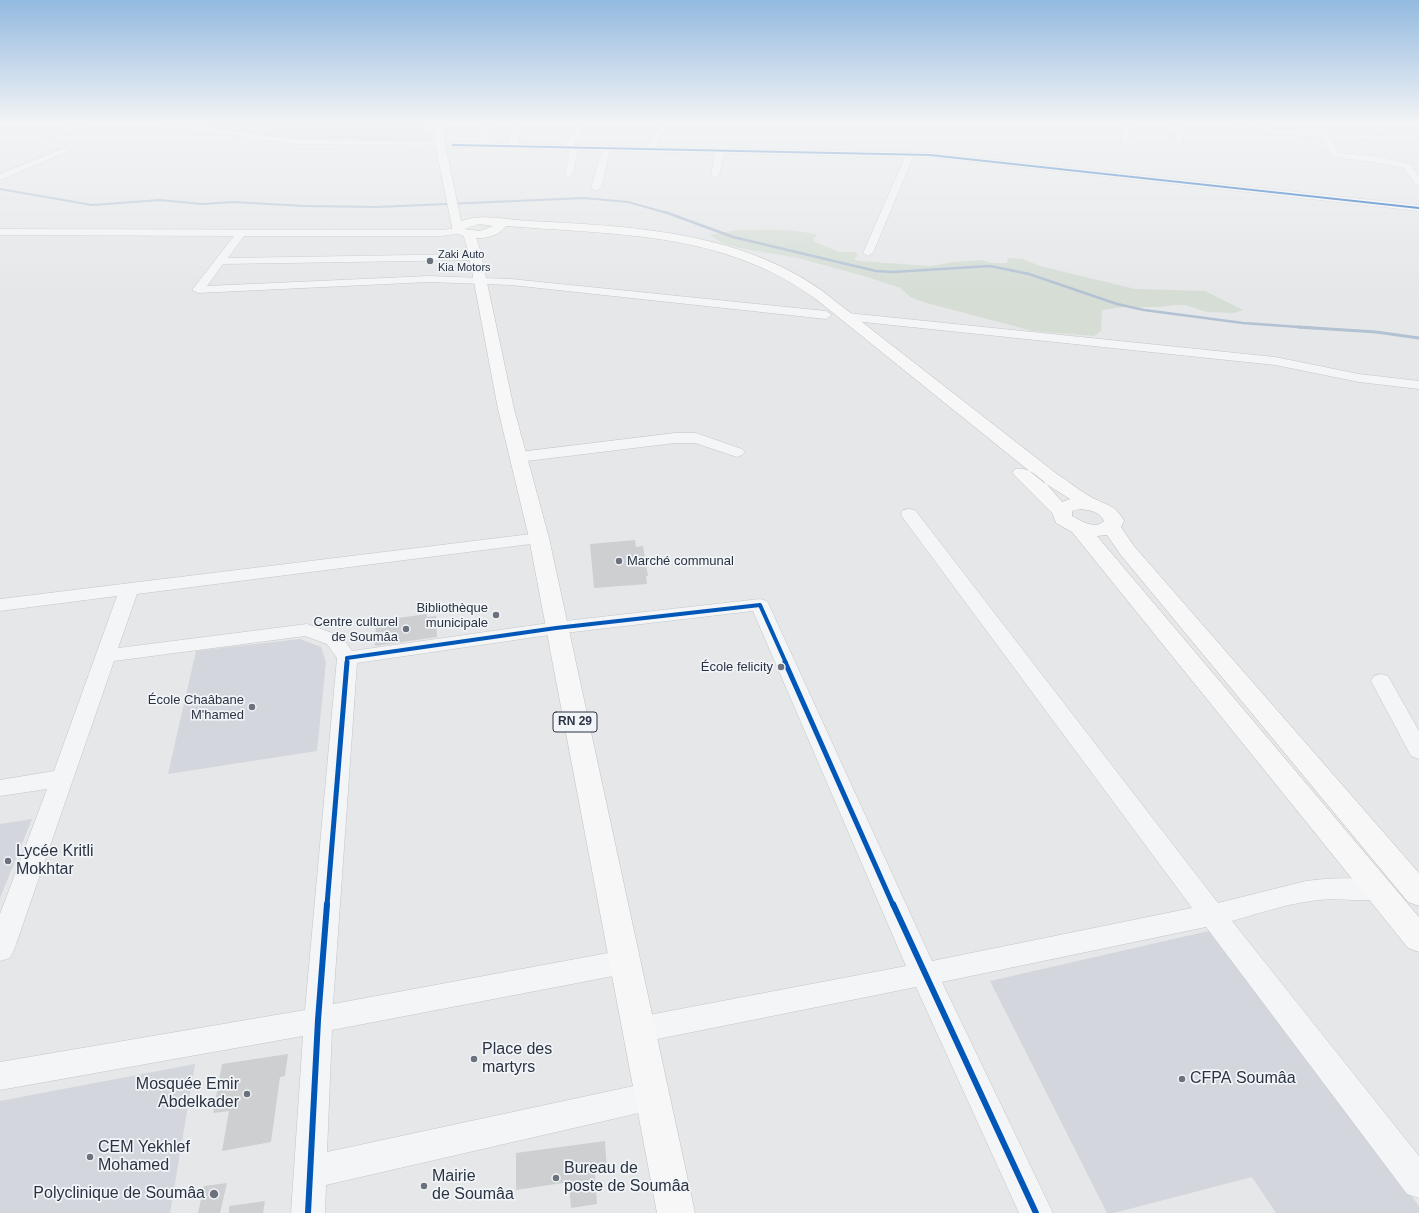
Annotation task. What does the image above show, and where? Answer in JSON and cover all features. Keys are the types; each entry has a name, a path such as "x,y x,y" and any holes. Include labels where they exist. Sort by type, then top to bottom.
{"main road":[{"path":"451,180 458,204 475,239"},
{"name":"RN 29","path":"458,204 466,217 475,239 506,409 539,538 556,628 676,1213"},
{"path":"475,239 613,230 657,235 704,244 749,257 785,273 810,288 848,317 1050,478 1090,504 1102,508 1112,514 1114,521 1111,527"},
{"path":"475,239 540,231 581,233 648,239 692,247 734,260 765,273 801,294 915,388"},
{"path":"1010,464 1042,491 1070,520 1093,530 1111,527"},
{"path":"1090,504 1071,505 1062,509 1419,939"},
{"path":"1111,527 1132,556 1419,894"}],"street":[{"path":"596,188 598,180"},
{"path":"868,253 899,180"},
{"path":"1163,180 1419,208"},
{"path":"0,232 441,233 475,239 826,315"},
{"path":"0,238 12,232"},
{"path":"241,233 198,290 429,279 475,239"},
{"path":"224,257 475,239"},
{"path":"848,317 1275,361 1359,378 1419,385"},
{"path":"519,458 676,438 696,438 737,452"},
{"path":"910,514 1212,914 1419,1182"},
{"path":"0,605 539,538"},
{"path":"0,950 63,778 129,589"},
{"path":"346,658 556,628 760,605 924,974 1036,1213"},
{"path":"105,656 307,630 334,640 346,658 318,1020 308,1213"},
{"path":"1381,681 1419,751"},
{"path":"0,788 63,778"},
{"path":"638,1030 924,974 1212,914 1293,893 1314,890 1377,890"},
{"path":"0,1076 318,1020 624,962"},
{"path":"311,1172 652,1096"}],"shaded area":[{"path":"737,230 788,230 817,235 813,239 815,242 839,252 855,252 858,255 854,259 858,261 931,266 952,262 983,260 991,263 1007,263 1008,258 1023,259 1040,266 1135,289 1205,291 1243,310 1234,313 1207,312 1185,305 1124,307 1102,310 1101,331 1094,336 1033,331 923,302 910,297 901,288 867,277 798,258 739,248 722,243 710,235"},
{"name":"École Chaâbane M'hamed","path":"300,639 321,647 326,662 317,751 168,774 196,651"},
{"name":"Lycée Kritli Mokhtar","path":"32,819 0,898 0,824"},
{"name":"CFPA Soumâa","path":"1213,930 1419,1206 1419,1213 1276,1213 1252,1177 1114,1213 1107,1213 990,981"},
{"name":"CEM Yekhlef Mohamed","path":"195,1064 170,1213 0,1213 0,1101"}],"building":[{"name":"Marché communal","path":"635,540 636,547 643,546 648,576 646,576 647,584 594,588 590,544"},
{"name":"Centre culturel de Soumâa","path":"427,614 427,617 436,616 437,637 375,646 376,621"},
{"name":"Mosquée Emir Abdelkader","path":"288,1054 285,1076 280,1077 271,1142 222,1151 229,1111 213,1113 222,1064"},
{"name":"Bureau de poste de Soumâa","path":"605,1141 607,1172 595,1174 597,1204 571,1208 569,1182 516,1190 516,1153"},
{"name":"Polyclinique de Soumâa","path":"227,1183 220,1213 198,1213 204,1186"},
{"path":"265,1201 263,1213 229,1213 229,1206"}],"waterway":[{"path":"0,189 92,205 160,200 202,204 233,202 305,206 377,207 584,198 628,202 667,213"},
{"path":"665,212 733,237 876,271 893,272 990,266 1029,274 1117,304 1144,310 1243,323 1308,328"},
{"path":"1298,327 1308,328"},
{"path":"1308,328 1376,332 1419,338"},
{"path":"1308,328 1313,328"}],"cycle path":[{"path":"1157,180 1419,208"},
{"path":"308,1213 318,1020 347,658 556,628 760,605 924,974 1036,1213"}],"place":[{"name":"Zaki Auto Kia Motors","path":"430,261"},
{"name":"Marché communal","path":"619,561"},
{"name":"Bibliothèque municipale","path":"496,615"},
{"name":"Centre culturel de Soumâa","path":"406,629"},
{"name":"École felicity","path":"781,667"},
{"name":"École Chaâbane M'hamed","path":"252,707"},
{"name":"Lycée Kritli Mokhtar","path":"8,861"},
{"name":"Place des martyrs","path":"474,1059"},
{"name":"CFPA Soumâa","path":"1182,1079"},
{"name":"Mosquée Emir Abdelkader","path":"247,1094"},
{"name":"CEM Yekhlef Mohamed","path":"90,1157"},
{"name":"Bureau de poste de Soumâa","path":"556,1178"},
{"name":"Mairie de Soumâa","path":"424,1186"},
{"name":"Polyclinique de Soumâa","path":"214,1194"}]}
